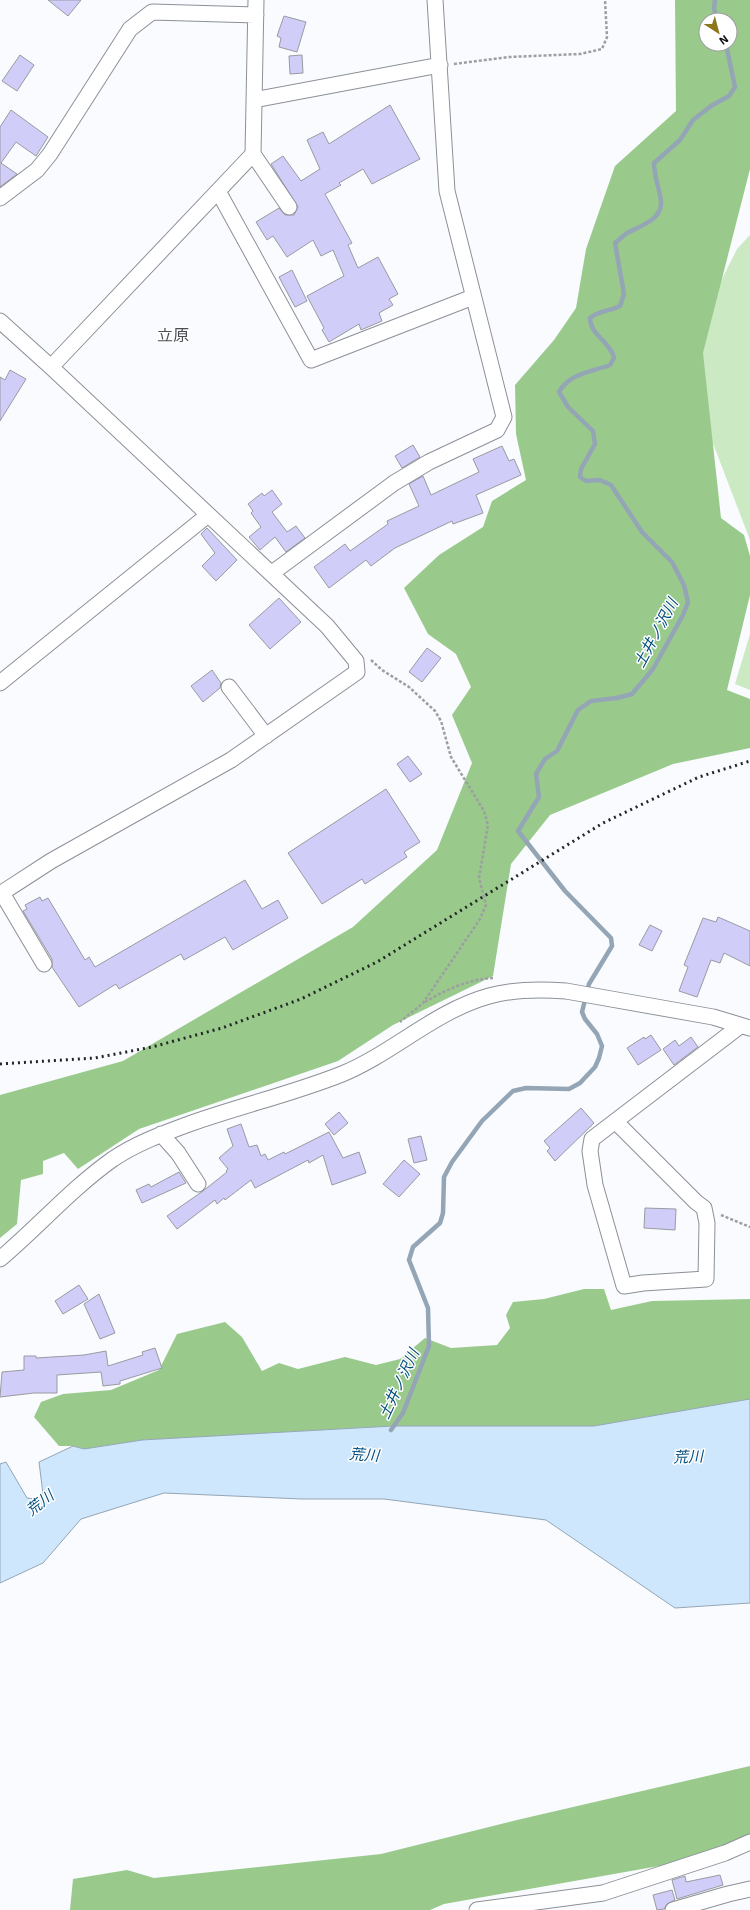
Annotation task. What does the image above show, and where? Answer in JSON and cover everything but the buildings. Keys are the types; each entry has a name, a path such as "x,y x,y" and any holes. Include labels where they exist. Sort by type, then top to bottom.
{"street":[{"path":"272,573 394,483 429,462 497,430 504,417 447,191 435,0"},
{"path":"0,198 37,170 50,154 130,29 152,12 256,7 253,154 289,207"},
{"path":"254,100 440,66"},
{"path":"51,367 253,154"},
{"path":"218,191 311,360 473,297"},
{"path":"0,321 272,573 327,626 356,661 357,672 231,760 51,861 1,894 44,964"},
{"path":"0,683 208,515"},
{"path":"229,687 266,736"},
{"path":"0,1259 28,1236 77,1188 113,1159 145,1140 342,1074 440,1018 468,1004 489,996 512,991 566,991 713,1017 745,1027"},
{"path":"616,1122 696,1202 704,1208 707,1223 706,1279 643,1282 624,1286 595,1185 590,1151 592,1139 745,1027"},
{"path":"162,1134 178,1153 198,1184"},
{"path":"477,1910 554,1904 603,1893 703,1860 750,1842"},
{"path":"673,1910 750,1889"}],"path":[{"path":"440,66 509,57 580,54 602,49 607,37 605,0"},
{"path":"366,655 382,670 409,687 435,711 441,721 450,757 484,811 488,825 479,878 486,905 485,909 480,919 422,1003 397,1025"},
{"path":"704,1208 750,1227"}],"green space":[{"path":"675,0 750,0 750,169 703,353 721,518 744,535 750,556 750,595 727,690 750,699 750,748 673,764 550,815 511,864 493,976 393,1025 338,1061 139,1129 78,1169 64,1153 43,1161 43,1174 21,1180 17,1224 0,1238 0,1095 123,1061 353,927 437,850 472,763 452,715 471,687 456,654 428,634 404,588 439,555 483,527 492,501 526,480 516,434 515,385 554,340 576,308 586,249 615,166 676,111"},
{"path":"750,235 750,540 696,399 702,319 737,249"},
{"path":"750,634 750,690 735,684"},
{"path":"584,1289 604,1289 611,1310 652,1301 750,1299 750,1399 594,1426 393,1426 142,1440 84,1449 73,1446 59,1446 34,1417 41,1402 63,1394 111,1390 159,1370 177,1334 225,1322 242,1337 262,1371 279,1363 298,1369 345,1357 376,1365 400,1359 425,1338 451,1348 497,1345 510,1328 506,1315 513,1302 544,1299"},
{"path":"750,1766 750,1835 676,1863 444,1904 430,1910 70,1910 73,1879 127,1870 154,1878 381,1854 517,1820"}],"water":[{"name":"荒川","path":"750,1399 750,1603 675,1608 546,1520 384,1499 302,1499 164,1493 81,1519 43,1563 0,1583 0,1464 6,1462 27,1498 35,1499 43,1494 39,1462 73,1446 84,1449 142,1440 393,1426 594,1426"}],"waterway":[{"name":"土井ノ沢川","path":"715,0 715,12"},
{"name":"土井ノ沢川","path":"391,1430 403,1413 429,1346 428,1308 409,1260 413,1247 440,1223 443,1213 444,1177 452,1162 482,1121 513,1091 526,1088 569,1089 580,1083 595,1067 602,1046 597,1034 585,1019 582,1012 589,984 612,946 611,938 565,891 518,831 539,797 536,774 545,759 557,751 578,710 591,701 617,698 632,694 653,669 683,615 688,602 684,585 672,562 642,532 611,485 600,480 586,481 580,477 581,469 595,444 593,431 568,407 559,392 575,377 610,365 614,358 609,347 593,329 590,318 620,306 624,294 615,243 627,233 649,222 658,213 661,202 654,163 680,140 693,120 711,106 729,96 735,87 728,52"}],"railway":[{"path":"0,1064 95,1058 152,1047 222,1028 301,999 377,962 603,823 699,777 750,761"}],"district":[{"name":"立原","path":"173,335"}]}
